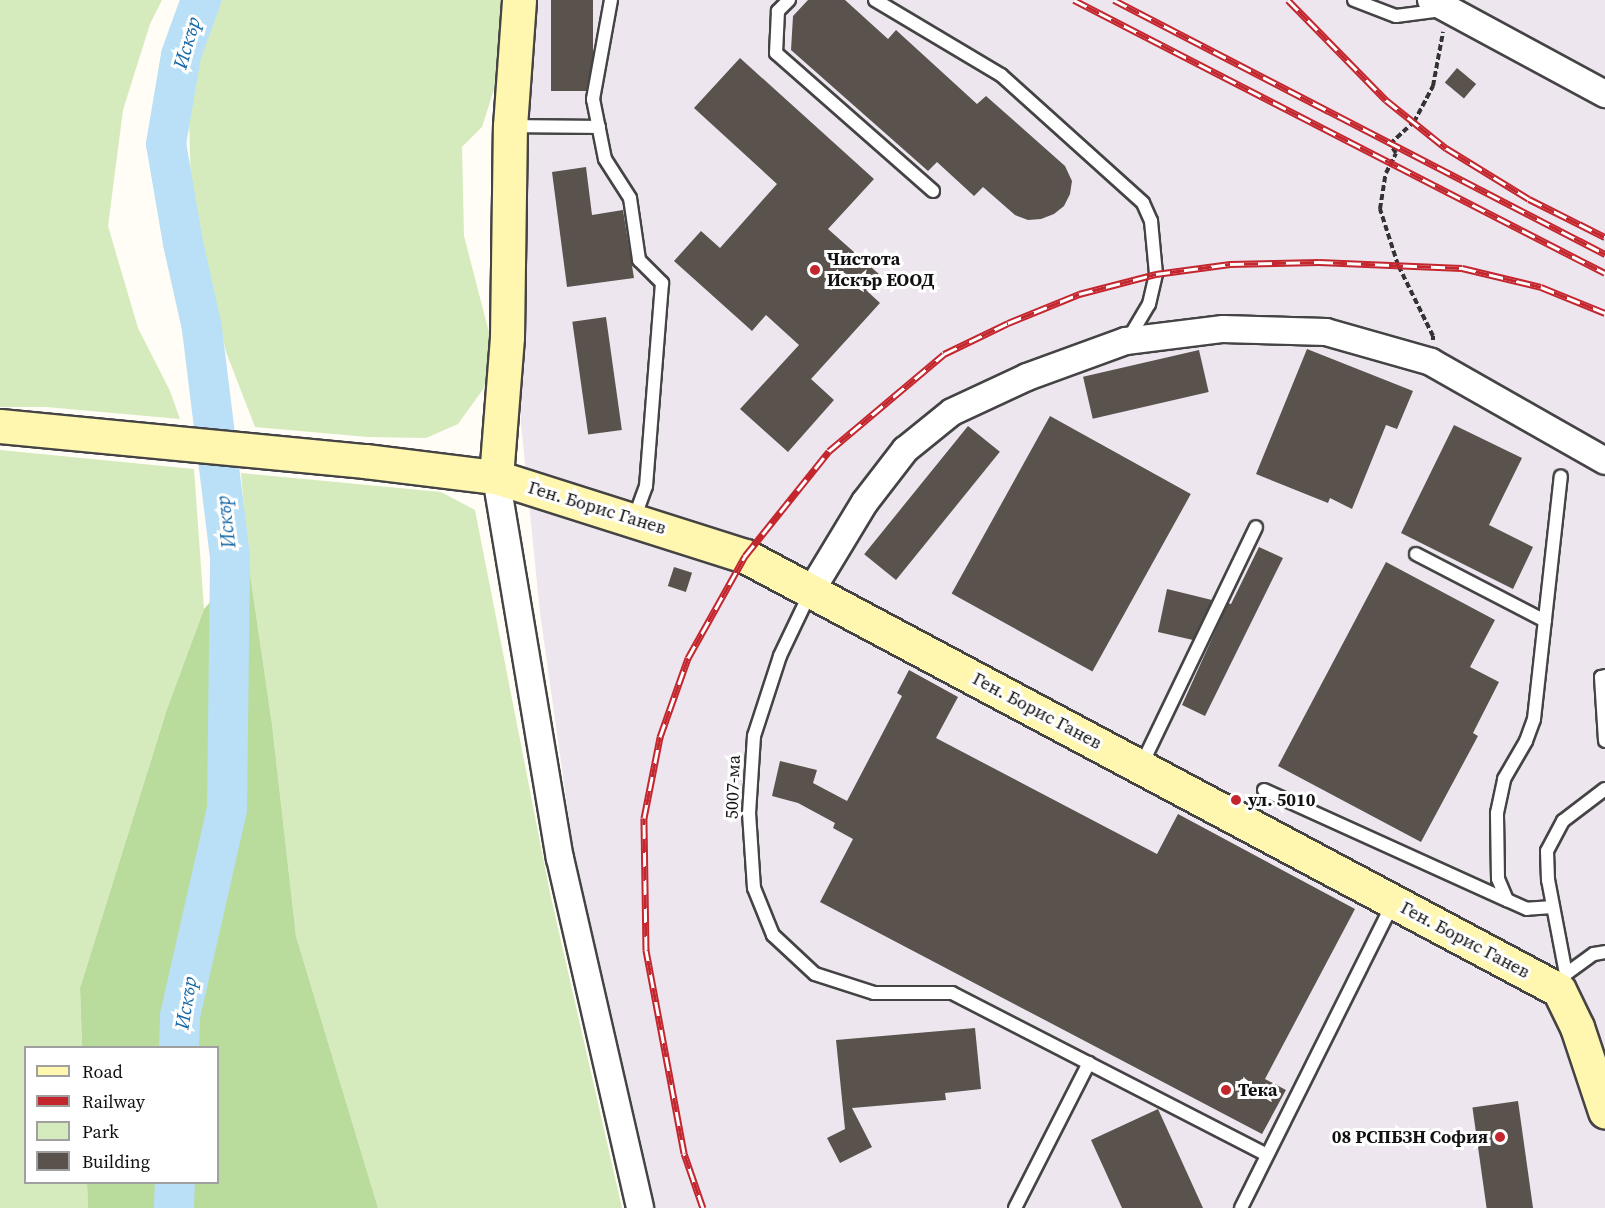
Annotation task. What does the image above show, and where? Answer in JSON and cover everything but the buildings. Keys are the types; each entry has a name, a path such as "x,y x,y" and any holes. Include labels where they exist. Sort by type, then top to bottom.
{"street":[{"path":"519,0 510,126 507,337 496,477 560,858 640,1208"},
{"path":"1439,4 1605,94"},
{"path":"811,591 865,502 905,450 952,412 1027,377 1126,341 1223,329 1326,332 1431,362 1605,461"},
{"name":"Ген. Борис Ганев","path":"0,426 365,461 496,477 745,556 1393,902 1562,982"},
{"path":"1562,982 1605,1111"}],"lane":[{"path":"612,0 593,99 605,159 630,198 639,260 662,283 646,486 634,519"},
{"path":"789,0 778,10 776,52 933,191"},
{"path":"875,0 1001,75 1143,203 1152,221 1156,274 1149,304 1126,341"},
{"path":"1354,0 1396,16 1439,4"},
{"path":"510,126 599,127"},
{"path":"1507,900 1498,879 1497,813 1504,779 1526,741 1534,719 1561,476"},
{"path":"1140,767 1256,527"},
{"path":"1416,554 1545,621"},
{"name":"5007-ма","path":"811,591 780,656 754,736 749,813 754,888 773,934 814,974 874,993 952,993 1089,1063"},
{"path":"1605,676 1601,677 1605,741"},
{"path":"1562,982 1548,880 1547,851 1563,822 1605,789"},
{"path":"1264,790 1527,909 1553,908"},
{"path":"1241,1208 1393,902"},
{"path":"1562,982 1594,954 1605,952"},
{"path":"1015,1208 1089,1063 1267,1155"}],"path":[{"path":"1431,362 1433,336 1398,265 1380,209 1386,173 1396,153 1390,144 1414,122 1433,86 1439,4"}],"shaded area":[{"path":"534,0 1605,0 1605,1208 656,1208 643,1173 574,854 540,613 521,424 519,116"}],"green space":[{"path":"0,0 162,0 150,24 123,110 108,226 138,328 170,391 180,419 46,407 0,407"},
{"path":"218,0 502,0 495,86 482,127 462,147 464,236 492,344 484,388 458,424 426,438 368,437 255,427 226,352 191,191 188,82"},
{"path":"0,450 194,469 204,609 167,709 80,988 82,1046 24,1046 24,1184 87,1184 88,1208 0,1208"},
{"path":"241,473 441,492 475,510 550,893 622,1208 378,1208 296,936 272,724 248,560"},
{"path":"248,560 272,724 296,936 378,1208 88,1208 87,1184 219,1184 219,1046 82,1046 80,988 167,709 204,609"}],"waterway":[{"name":"Искър","path":"179,1046 180,1016 227,809 230,557 202,328 183,243 166,144 181,55 201,0"},
{"name":"Искър","path":"174,1208 175,1184"}],"railway":[{"path":"1074,0 1605,273"},
{"path":"1114,0 1605,254"},
{"path":"1288,0 1386,100 1446,148 1529,199 1605,237"},
{"path":"703,1208 684,1153 646,950 644,818 660,737 688,658 745,556 829,451 944,354 1008,323 1079,294 1156,274 1230,264 1319,262 1462,268 1541,287 1605,313"}],"place":[{"name":"Чистота Искър ЕООД","path":"815,270"},
{"name":"ул. 5010","path":"1236,800"},
{"name":"Тека","path":"1226,1090"},
{"name":"08 РСПБЗН София","path":"1500,1137"}]}
